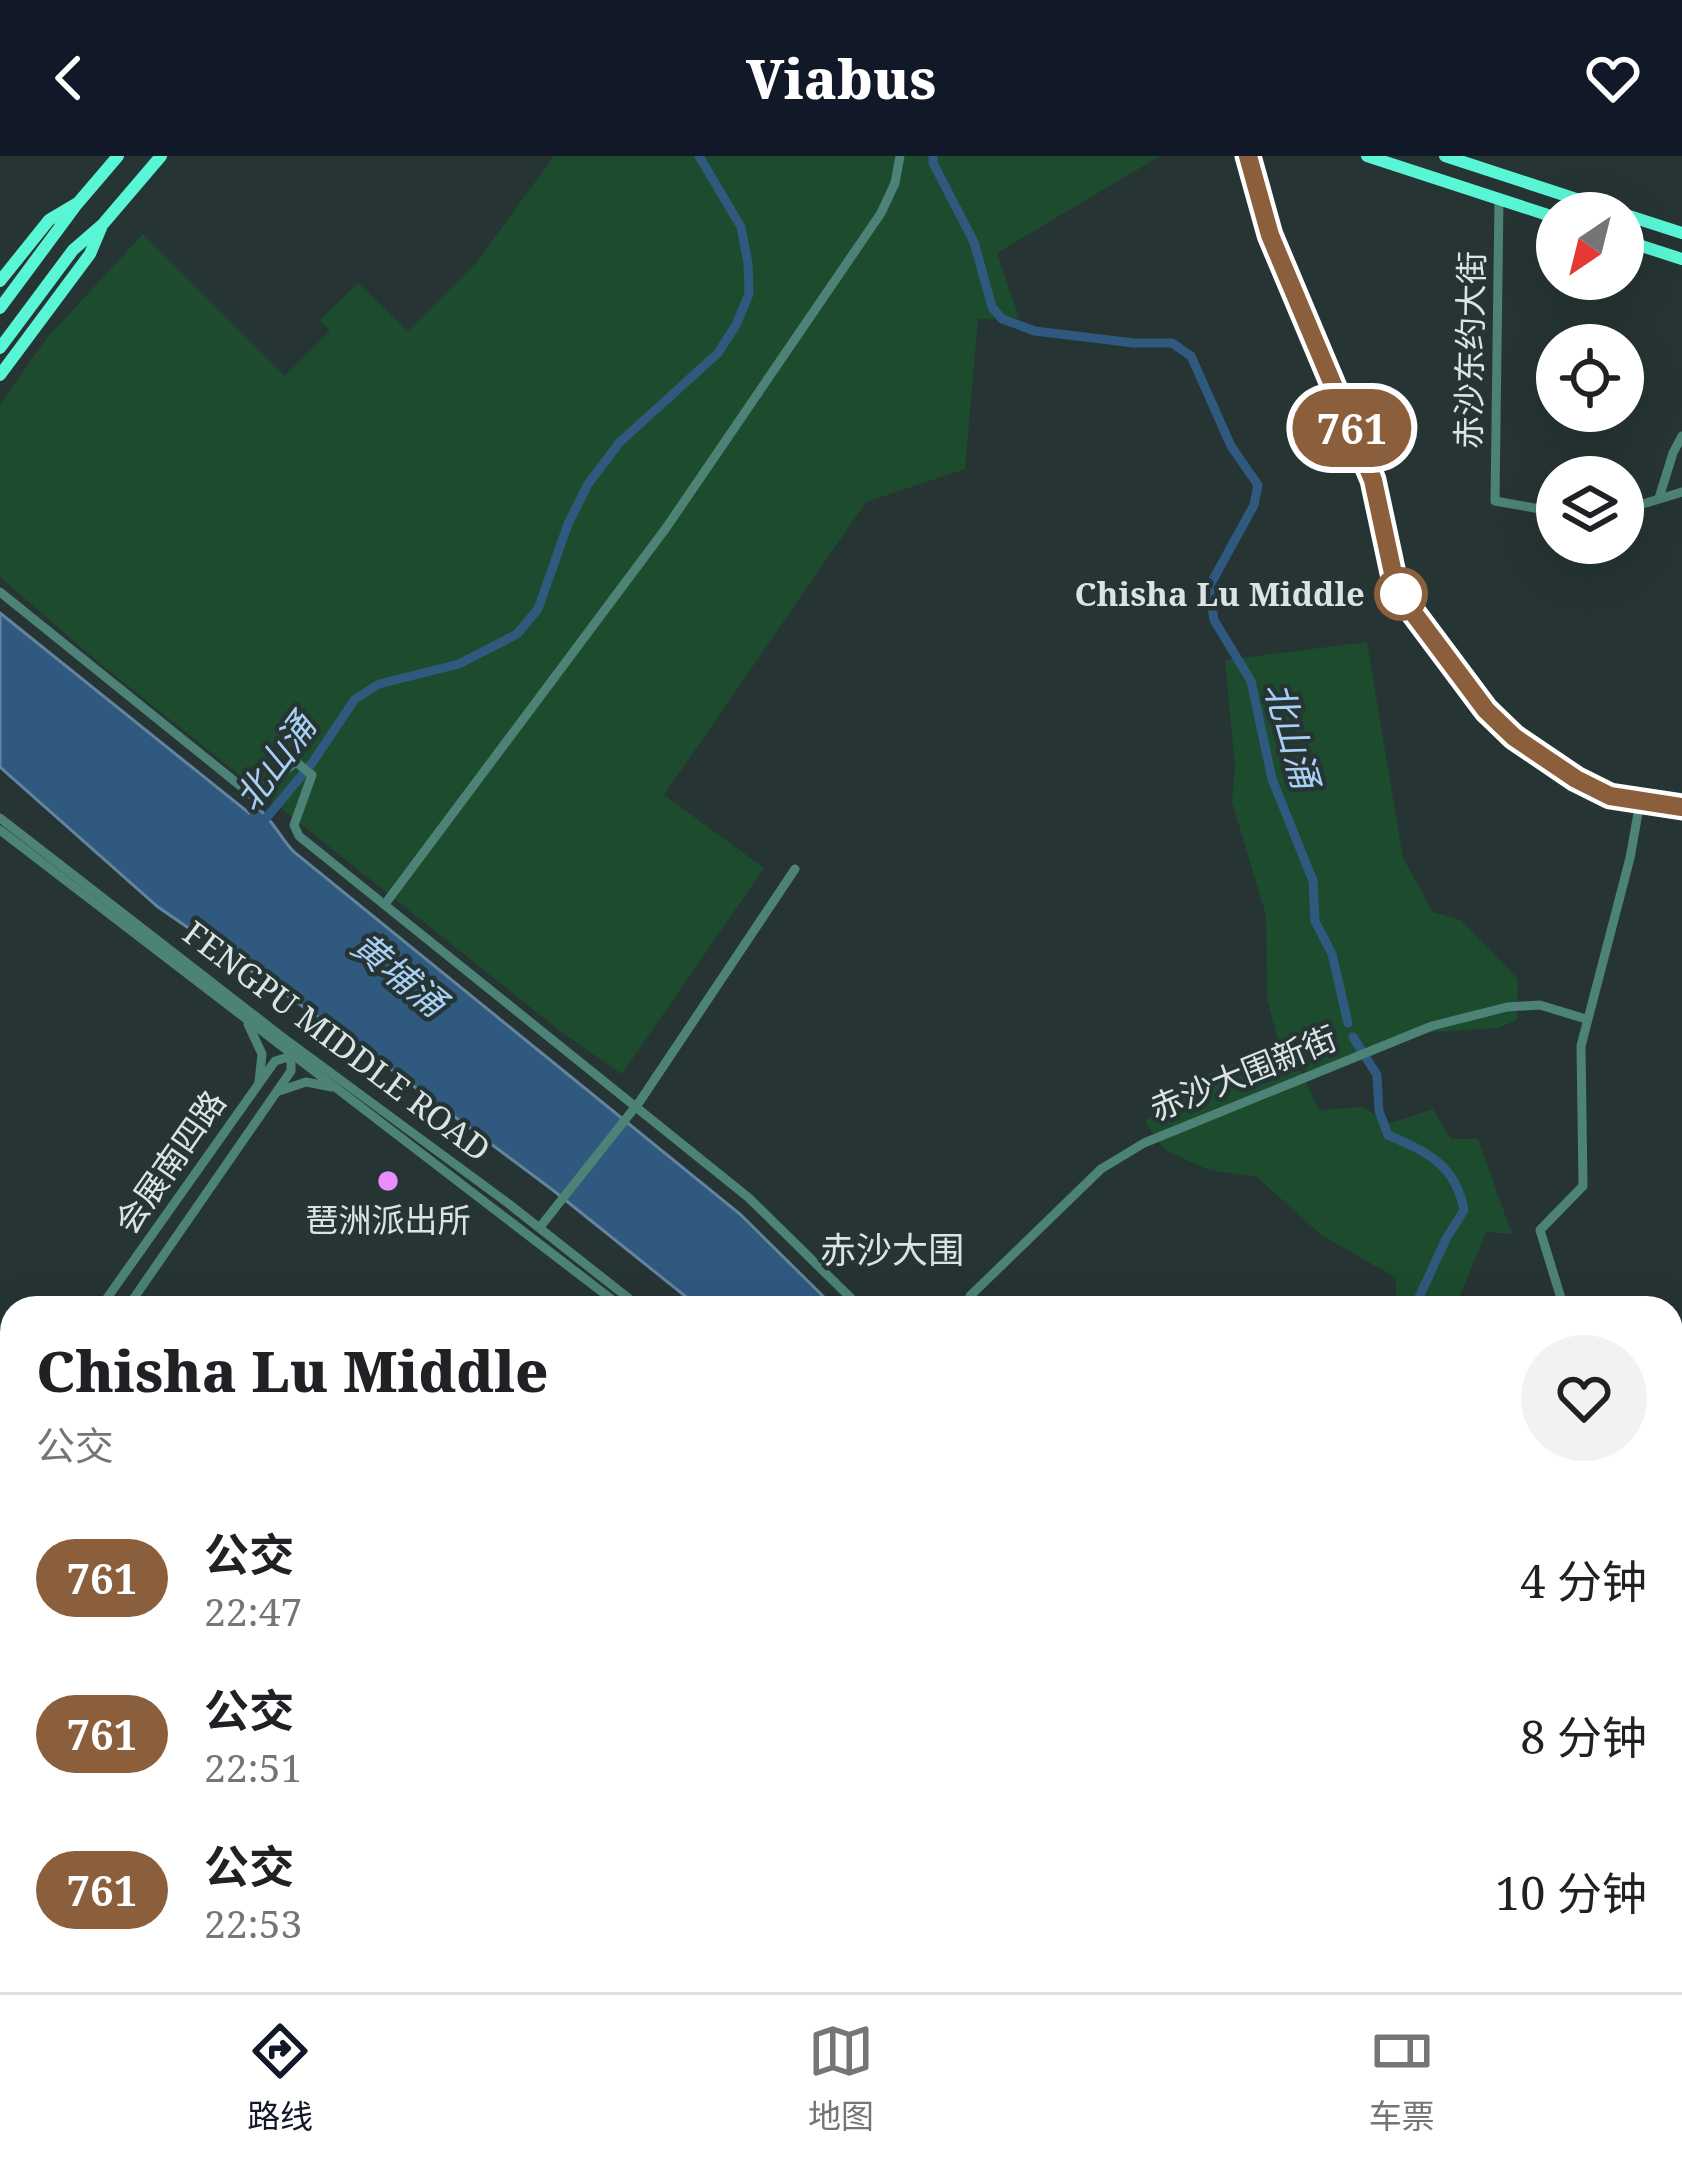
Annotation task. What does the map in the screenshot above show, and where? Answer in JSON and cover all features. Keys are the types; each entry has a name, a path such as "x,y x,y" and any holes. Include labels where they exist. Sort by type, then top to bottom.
{"highway":[{"path":"0,308 118,156"},
{"path":"0,348 73,250 103,224 161,156"},
{"path":"1367,156 1536,211"},
{"path":"1445,156 1554,192"},
{"path":"0,281 49,220 77,204"},
{"path":"1644,221 1682,233"},
{"path":"0,375 90,254 103,224"},
{"path":"1644,247 1682,259"}],"street":[{"path":"385,904 680,508 881,213 895,183 900,156"},
{"path":"1248,156 1270,235 1373,480 1394,578 1409,607 1499,725 1590,787 1640,802 1682,807"},
{"name":"赤沙东约大街","path":"1499,199 1496,501 1536,508"},
{"path":"1659,498 1682,436"},
{"path":"1644,503 1682,492"},
{"path":"0,592 253,796 296,762 312,775 295,832 749,1198 850,1296"},
{"path":"1560,1296 1540,1230 1584,1182 1580,1062 1586,1019 1630,858 1640,802"},
{"name":"FENGPU MIDDLE ROAD","path":"0,818 626,1296"},
{"name":"FENGPU MIDDLE ROAD","path":"0,830 607,1296"},
{"path":"540,1227 640,1101 795,869"},
{"name":"赤沙大围新街","path":"970,1296 1101,1169 1144,1143 1432,1026 1540,1005 1586,1019"},
{"path":"245,1019 262,1054 259,1083"},
{"path":"281,1036 291,1054 311,1059"},
{"name":"会展南四路","path":"108,1296 275,1061 291,1054 291,1071 135,1296"},
{"path":"275,1094 306,1082 338,1089"}],"green space":[{"path":"554,156 1160,156 997,253 1019,318 978,319 965,469 866,502 664,795 764,868 622,1074 564,1034 98,662 0,577 0,405 46,339 143,234 285,376 330,331 320,320 358,283 408,331 476,263"},
{"path":"1367,642 1403,858 1433,912 1461,920 1518,979 1517,1020 1498,1028 1402,1034 1307,1072 1278,1040 1267,999 1266,915 1232,802 1235,767 1225,660"},
{"path":"1277,1046 1302,1073 1319,1110 1361,1107 1391,1123 1433,1109 1451,1139 1478,1139 1512,1234 1486,1232 1460,1296 1396,1296 1396,1278 1320,1234 1257,1177 1209,1170 1165,1150 1145,1122 1187,1083"}],"water":[{"name":"黄埔涌","path":"0,613 249,813 258,808 294,852 740,1214 823,1296 685,1296 353,1041 158,907 0,767"}],"waterway":[{"name":"北山涌","path":"262,823 312,763 355,699 379,684 459,664 517,634 538,609 568,524 588,484 620,442 718,353 749,294 748,263 741,227 699,156"},
{"name":"北山涌","path":"933,156 974,242 992,307 1002,319 1035,331 1172,343 1191,356 1231,446 1258,485 1254,505 1209,587 1214,620 1251,681 1272,779 1313,881 1315,921 1332,954 1348,1023"},
{"name":"北山涌","path":"1353,1037 1377,1075 1379,1111 1388,1135 1438,1162 1454,1182 1464,1210 1420,1296"}],"bus line":[{"name":"761","path":"1248,156 1270,235 1373,480 1394,578 1409,607 1486,710 1514,737 1610,796 1682,807"}],"place":[{"name":"Chisha Lu Middle","path":"1401,594"},
{"name":"琶洲派出所","path":"388,1181"}],"district":[{"name":"赤沙大围","path":"892,1250"}]}
